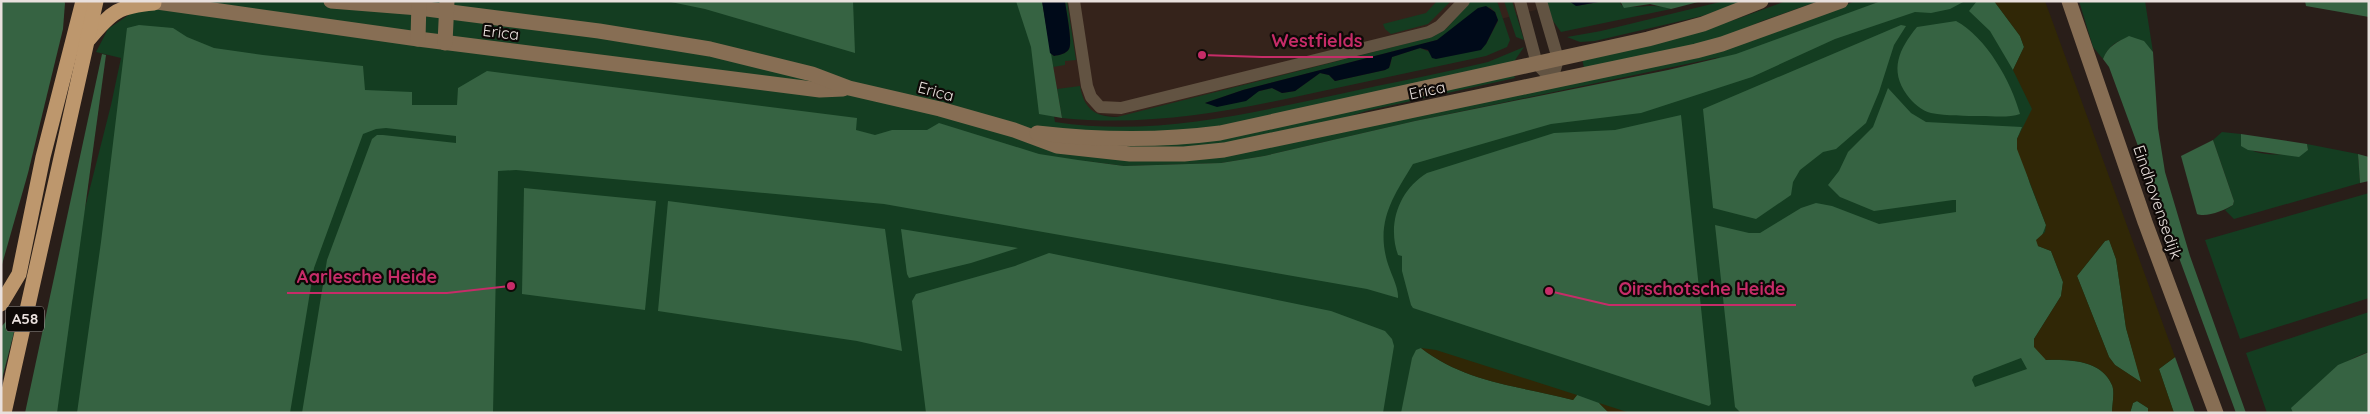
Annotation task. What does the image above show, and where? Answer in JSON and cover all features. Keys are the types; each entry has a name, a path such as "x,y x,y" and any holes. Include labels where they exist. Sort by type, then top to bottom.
{"highway":[{"name":"A58","path":"1,304 19,274 43,157 84,1"},
{"name":"A58","path":"4,413 96,1"},
{"path":"88,40 116,11 128,5 152,2"}],"street":[{"name":"Erica","path":"331,1 419,4 447,7 710,49 812,74 849,88 906,100 1014,130 1057,146 1130,154 1184,154 1234,148 1722,44 1841,1"},
{"path":"1074,1 1087,86 1091,97 1100,107 1121,108 1429,32 1440,26 1464,1"},
{"path":"1520,1 1537,64 1552,80"},
{"path":"1541,1 1558,59 1552,80"},
{"name":"Erica","path":"1014,130 1095,138 1188,137 1220,133 1537,64 1703,24 1761,1"},
{"name":"Eindhovensedijk","path":"2069,1 2145,222 2216,413"},
{"name":"Erica","path":"152,2 418,40 820,90 849,88"},
{"path":"418,40 419,4"},
{"path":"445,43 447,7"}],"shaded area":[{"path":"1030,1 1570,1 1122,117 1048,108"}],"green space":[{"path":"1,1 64,1 65,3 63,29 28,173 1,268"},
{"path":"133,1 1035,1 1055,122 1127,127 1199,121 1305,102 1488,62 1524,47 1513,63 1242,124 1060,149 1231,152 1814,16 1856,1 1881,1 1848,14 1884,1 2036,1 2185,413 33,413 111,105 121,58 96,52 108,29 130,14","holes":["1720,57 1699,66 1250,163 1146,170 1079,160 1124,166 1221,163 1264,156 1415,121"]},
{"path":"666,1 853,1 855,53 705,9"},
{"path":"1016,1 1042,1 1062,118 1039,114 1031,47"},
{"path":"1065,1 1067,1 1076,60 1065,61 1065,65 1053,67 1050,53 1054,56 1062,54 1068,51 1070,46"},
{"path":"1437,1 1451,1 1428,24 1391,34 1385,29 1383,24 1426,13"},
{"path":"1470,1 1497,1 1510,40 1507,47 1486,56 1222,111 1159,119 1095,120 1062,118 1057,89 1080,86 1084,100 1091,110 1109,117 1117,117 1432,37 1447,28","holes":["1490,7 1495,12 1498,21 1486,44 1430,52 1420,48 1392,57 1390,66 1385,70 1335,81 1329,75 1320,73 1295,91 1282,93 1272,88 1256,92 1250,98 1211,104 1205,103 1243,90 1437,40"]},
{"path":"1504,1 1512,1 1524,40 1516,37"},
{"path":"1546,1 1569,1 1577,6 1604,1 1620,1 1621,5 1627,6 1657,6 1671,9 1561,32 1553,21"},
{"path":"1620,1 1702,1 1671,9 1650,4 1624,8"},
{"path":"1724,1 1747,1 1702,16 1595,41 1580,42 1567,37 1601,31"},
{"path":"1786,1 1819,1 1762,21 1715,42 1584,68 1582,58 1734,20"},
{"path":"1881,1 1965,1 1950,9 1931,13 1915,12 1835,39 1752,77 1641,113 1551,124 1413,164 1393,199 1385,221 1384,247 1396,285 1398,298 1367,289 884,204 516,170 498,171 493,413 302,413 327,260 372,139 377,135 383,135 456,143 456,136 386,128 376,129 363,134 314,268 290,413 77,413 101,242 127,28 139,25 173,28 187,37 214,48 363,66 365,90 412,92 412,105 457,105 458,88 487,71 857,118 856,130 875,135 892,130 927,130 939,123 1039,154 1124,166 1221,163 1264,156 1415,121 1668,70 1736,54"},
{"path":"1977,1 1994,1 2020,36 2024,47 2013,70 1990,31 1969,11"},
{"path":"2079,1 2145,1 2153,52 2140,41 2126,39 2112,45 2103,59 2093,47"},
{"path":"2305,1 2369,1 2369,17 2306,6"},
{"path":"1956,21 1977,38 1996,61 2004,74 2020,114 2011,116 1956,116 1931,113 1918,106 1907,95 1898,77 1899,60 1905,43 1917,27"},
{"path":"1901,25 1906,26 1894,45 1879,92 1866,123 1836,149 1823,152 1800,170 1793,182 1791,195 1756,219 1713,208 1703,109"},
{"path":"2129,36 2144,41 2153,52 2158,128 2165,172 2190,256 2246,413 2236,413 2109,67 2103,59 2110,48"},
{"path":"102,54 106,55 57,413 25,413"},
{"path":"1513,73 1515,78 1366,111 1311,129 1243,143 1153,151 1068,139 1145,143"},
{"path":"1888,88 1911,113 1926,122 2022,127 2017,139 2030,184 2046,225 2038,246 2051,251 2063,282 2061,296 2034,339 2046,360 2083,363 2100,370 2107,376 2113,388 2112,413 1741,413 1735,407 1715,225 1749,233 1760,233 1801,208 1816,203 1832,206 1879,224 1956,212 1956,200 1874,211 1840,197 1828,185 1839,171 1848,152 1873,127","holes":["2021,358 2027,369 1975,387 1972,380 1974,376"]},
{"path":"1681,115 1711,404 1709,406 1413,308 1402,271 1402,256 1398,255 1394,232 1398,209 1403,198 1417,180 1427,173 1554,133 1615,130"},
{"path":"2222,132 2241,134 2242,143 2256,152 2264,154 2282,154 2308,150 2307,144 2358,154 2360,183 2234,219 2225,210 2233,205 2234,201 2213,140"},
{"path":"2241,134 2307,144 2308,150 2299,157 2248,150 2241,146"},
{"path":"2213,140 2234,201 2233,205 2220,211 2201,215 2197,214 2181,156"},
{"path":"2358,154 2369,157 2369,181 2360,183"},
{"path":"524,188 656,201 645,310 522,294"},
{"path":"2369,193 2369,298 2240,339 2205,240"},
{"path":"668,201 885,229 902,351 857,341 658,311"},
{"path":"901,229 1018,248 971,263 909,278"},
{"path":"2109,239 2116,259 2126,328 2142,383 2115,365 2109,357 2077,276 2105,241"},
{"path":"1049,253 1331,311 1385,331 1392,339 1394,346 1383,413 926,413 912,301 916,294 1015,266"},
{"path":"21,305 1,383 1,327"},
{"path":"2369,312 2369,352 2348,361 2328,376 2292,408 2293,413 2267,413 2246,353"},
{"path":"1421,348 1438,360 1475,376 1513,387 1573,400 1577,395 1599,403 1609,413 1401,413 1412,358 1416,350"},
{"path":"2369,352 2369,413 2293,413 2291,408 2338,365"},
{"path":"2175,357 2195,413 2174,413 2159,369"},
{"path":"2137,401 2148,408 2148,413 2130,413 2133,403"}],"sand":[{"path":"1994,1 2045,1 2175,357 2159,369 2174,413 2148,413 2148,408 2137,401 2133,403 2130,413 2112,413 2113,388 2101,370 2074,361 2046,360 2034,347 2034,339 2061,296 2063,282 2051,251 2038,246 2036,240 2045,232 2046,225 2017,149 2017,139 2032,109 2013,70 2024,47 2020,36","holes":["2109,240 2116,259 2126,328 2141,382 2115,365 2109,357 2077,276 2105,241"]},
{"path":"1421,348 1436,350 1577,395 1573,400 1494,382 1456,369 1438,360"},
{"path":"1599,403 1630,413 1609,413"}],"water":[{"path":"1042,1 1065,1 1070,46 1068,51 1062,54 1054,56 1050,53"},
{"path":"1569,1 1604,1 1576,6"},
{"path":"1486,6 1495,12 1498,20 1481,50 1436,59 1432,58 1428,50 1420,48 1392,57 1389,68 1385,70 1335,81 1329,75 1320,73 1295,91 1282,93 1272,88 1259,91 1246,101 1217,107 1205,103 1243,90 1437,40 1478,8"}],"place":[{"name":"Westfields","path":"1202,55"},
{"name":"Aarlesche Heide","path":"511,286"},
{"name":"Oirschotsche Heide","path":"1549,291"}]}
